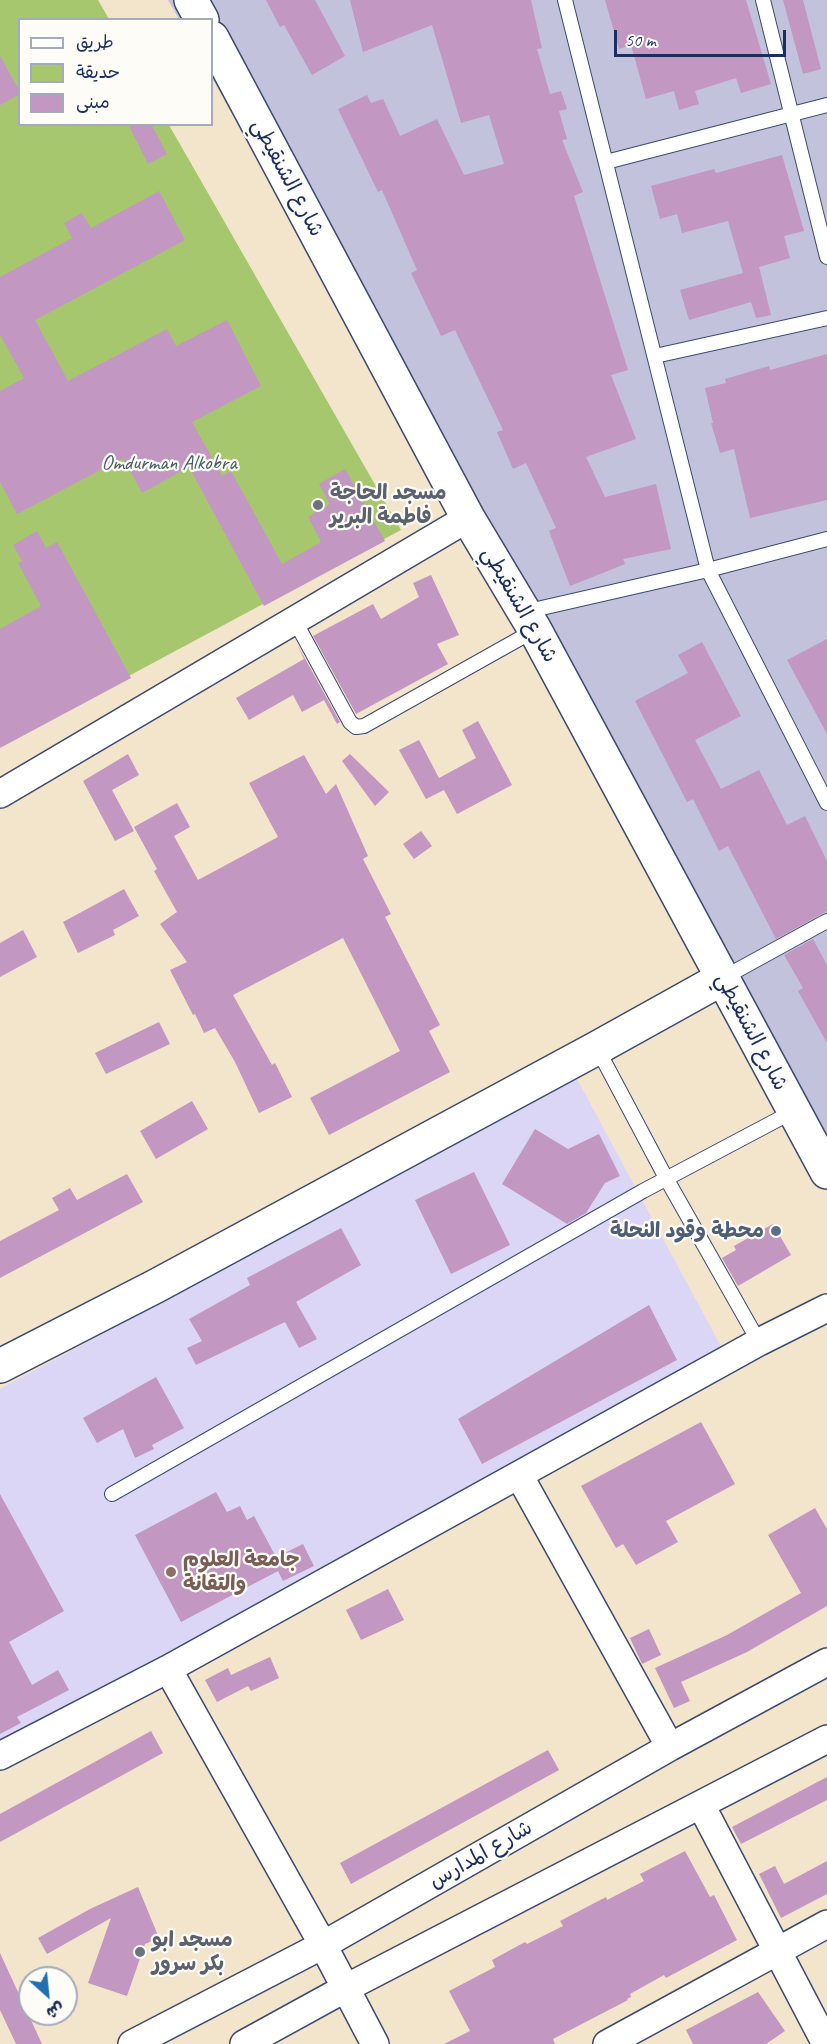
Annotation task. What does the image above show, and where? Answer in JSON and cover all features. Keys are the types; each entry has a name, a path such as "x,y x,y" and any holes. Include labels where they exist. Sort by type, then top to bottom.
{"street":[{"path":"191,0 201,18"},
{"name":"شارع الشنقيطي","path":"213,40 468,518 529,621 827,1172"},
{"path":"0,794 468,518"},
{"path":"0,1366 156,1286 723,978"},
{"path":"0,1756 168,1669 759,1342 827,1308"},
{"path":"519,1475 670,1747"},
{"name":"شارع المدارس","path":"132,2044 323,1945 670,1747 827,1662"},
{"path":"168,1669 323,1945 375,2044"},
{"path":"244,2044 346,1988 827,1739"},
{"path":"701,1805 825,2044"},
{"path":"607,2044 827,1924"}],"lane":[{"path":"565,0 708,570 827,803"},
{"path":"763,0 827,257"},
{"path":"606,162 827,105"},
{"path":"655,356 827,318"},
{"path":"295,621 350,722 356,727 364,726 529,621 827,539"},
{"path":"723,978 827,921"},
{"path":"597,1048 666,1178 759,1342"},
{"path":"112,1494 666,1178 794,1111"}],"shaded area":[{"path":"168,0 827,0 827,1174 213,80 213,18 178,18"},
{"name":"جامعة العلوم والتقانة","path":"577,1079 730,1363 0,1756 0,1389"}],"green space":[{"name":"Omdurman Alkobra","path":"0,0 98,0 108,18 18,18 18,126 170,126 401,530 0,745"}],"building":[{"path":"266,0 315,0 345,56 312,75 284,25 280,27"},
{"path":"350,0 531,0 542,48 537,49 550,94 561,91 567,109 559,111 567,139 562,140 583,192 574,196 628,370 611,375 636,439 586,457 605,497 656,484 671,549 623,559 625,564 570,586 549,531 556,528 526,463 513,469 497,432 503,430 455,330 441,336 411,273 417,270 382,190 378,192 338,109 367,95 371,103 383,99 400,136 437,119 464,175 504,164 489,115 461,123 432,25 363,52"},
{"path":"605,0 746,0 771,84 741,93 736,78 695,91 699,104 679,110 674,91 646,99 631,45 619,49"},
{"path":"783,0 803,0 821,69 803,74"},
{"path":"0,56 18,88 18,95 0,105"},
{"path":"129,126 152,126 167,154 148,164"},
{"path":"782,155 804,231 784,236 790,258 759,267 771,315 756,318 751,302 689,320 680,290 743,273 728,221 682,233 677,214 660,219 651,186 714,169 716,173"},
{"path":"159,191 185,240 35,320 68,381 167,329 176,346 227,320 261,386 192,422 222,476 231,471 282,564 321,542 308,517 330,504 319,484 345,469 385,541 264,606 189,467 142,493 123,458 17,514 0,482 0,391 24,378 0,335 0,277 72,238 64,223 82,213 91,228"},
{"path":"827,354 827,500 750,518 734,449 720,453 711,423 713,423 705,388 726,383 725,379 769,366 770,370"},
{"path":"37,531 46,548 57,542 131,678 0,748 0,629 41,606 18,563 22,561 13,545"},
{"path":"431,575 459,635 437,644 448,664 356,714 313,636 373,604 381,619 419,597 413,583"},
{"path":"827,639 827,734 787,660"},
{"path":"702,642 741,716 695,740 721,789 759,770 787,825 805,816 827,861 827,911 776,939 728,846 719,851 693,799 687,802 635,701 688,673 678,655"},
{"path":"297,644 340,722 337,724 324,700 302,712 293,695 249,720 236,698 304,659"},
{"path":"478,721 512,785 457,814 444,790 426,799 399,750 419,740 439,778 476,758 462,730"},
{"path":"128,754 139,775 112,790 134,831 115,841 83,781"},
{"path":"350,754 389,792 375,806 342,761"},
{"path":"304,755 326,794 336,784 368,856 363,859 391,914 385,917 440,1025 429,1031 450,1072 329,1135 310,1098 400,1051 343,938 233,995 272,1065 275,1063 292,1097 259,1113 235,1062 215,1028 204,1033 170,970 187,962 160,924 177,912 154,871 157,869 134,827 177,803 190,827 174,836 198,880 278,837 249,783"},
{"path":"421,831 432,846 414,859 403,844"},
{"path":"124,889 139,916 113,930 115,935 78,953 63,922"},
{"path":"23,930 37,957 0,977 0,943"},
{"path":"813,939 827,965 827,1043 798,991 803,988 784,955"},
{"path":"159,1022 170,1044 106,1074 95,1053"},
{"path":"192,1101 208,1129 156,1159 140,1131"},
{"path":"535,1129 568,1149 599,1134 620,1176 605,1183 586,1213 567,1224 502,1184"},
{"path":"474,1172 510,1245 451,1274 415,1200"},
{"path":"127,1174 143,1202 0,1278 0,1241 59,1210 52,1198 70,1188 77,1200"},
{"path":"773,1224 791,1255 738,1286 722,1258 736,1250 734,1246"},
{"path":"341,1228 361,1265 296,1302 317,1339 299,1348 285,1322 196,1365 187,1348 202,1341 189,1319 250,1285 247,1278"},
{"path":"649,1305 677,1360 482,1464 458,1419"},
{"path":"156,1377 184,1428 152,1445 154,1449 135,1458 123,1429 97,1443 83,1418"},
{"path":"701,1422 735,1484 666,1521 678,1542 636,1565 623,1544 616,1548 581,1486"},
{"path":"216,1492 227,1512 240,1506 247,1520 254,1516 276,1557 303,1544 314,1566 283,1581 278,1571 181,1622 135,1535"},
{"path":"0,1494 64,1611 9,1642 32,1685 58,1670 69,1690 17,1717 21,1723 0,1734"},
{"path":"815,1508 827,1529 827,1606 747,1652 681,1682 690,1701 674,1708 655,1668 727,1635 801,1593 768,1535"},
{"path":"388,1589 404,1620 361,1640 346,1610"},
{"path":"649,1629 661,1655 642,1664 630,1638"},
{"path":"270,1657 279,1678 251,1691 248,1686 217,1702 205,1680 228,1668 231,1675"},
{"path":"151,1731 163,1753 0,1842 0,1814"},
{"path":"548,1750 559,1770 351,1884 340,1863"},
{"path":"827,1777 827,1800 741,1844 732,1827"},
{"path":"685,1851 710,1897 714,1895 737,1940 666,1978 664,1975 630,1994 631,1997 628,2000 553,2039 555,2044 444,2044 470,2031 449,1991 495,1967 492,1960 525,1942 527,1944 563,1926 560,1921 606,1897 607,1900 644,1881 640,1874"},
{"path":"827,1861 827,1894 781,1918 759,1874 775,1866 784,1884"},
{"path":"138,1887 159,1938 145,1944 127,1996 88,1983 111,1918 47,1954 38,1938 90,1909"},
{"path":"0,1953 18,1992 18,2026 34,2026 42,2044 16,2044 0,2010"},
{"path":"758,1992 785,2031 766,2044 693,2044 686,2030"}],"place":[{"name":"مسجد الحاجة فاطمة البرير","path":"318,505"},
{"name":"محطة وقود النحلة","path":"776,1231"},
{"name":"جامعة العلوم والتقانة","path":"171,1572"},
{"name":"مسجد ابو بكر سرور","path":"140,1952"}]}
